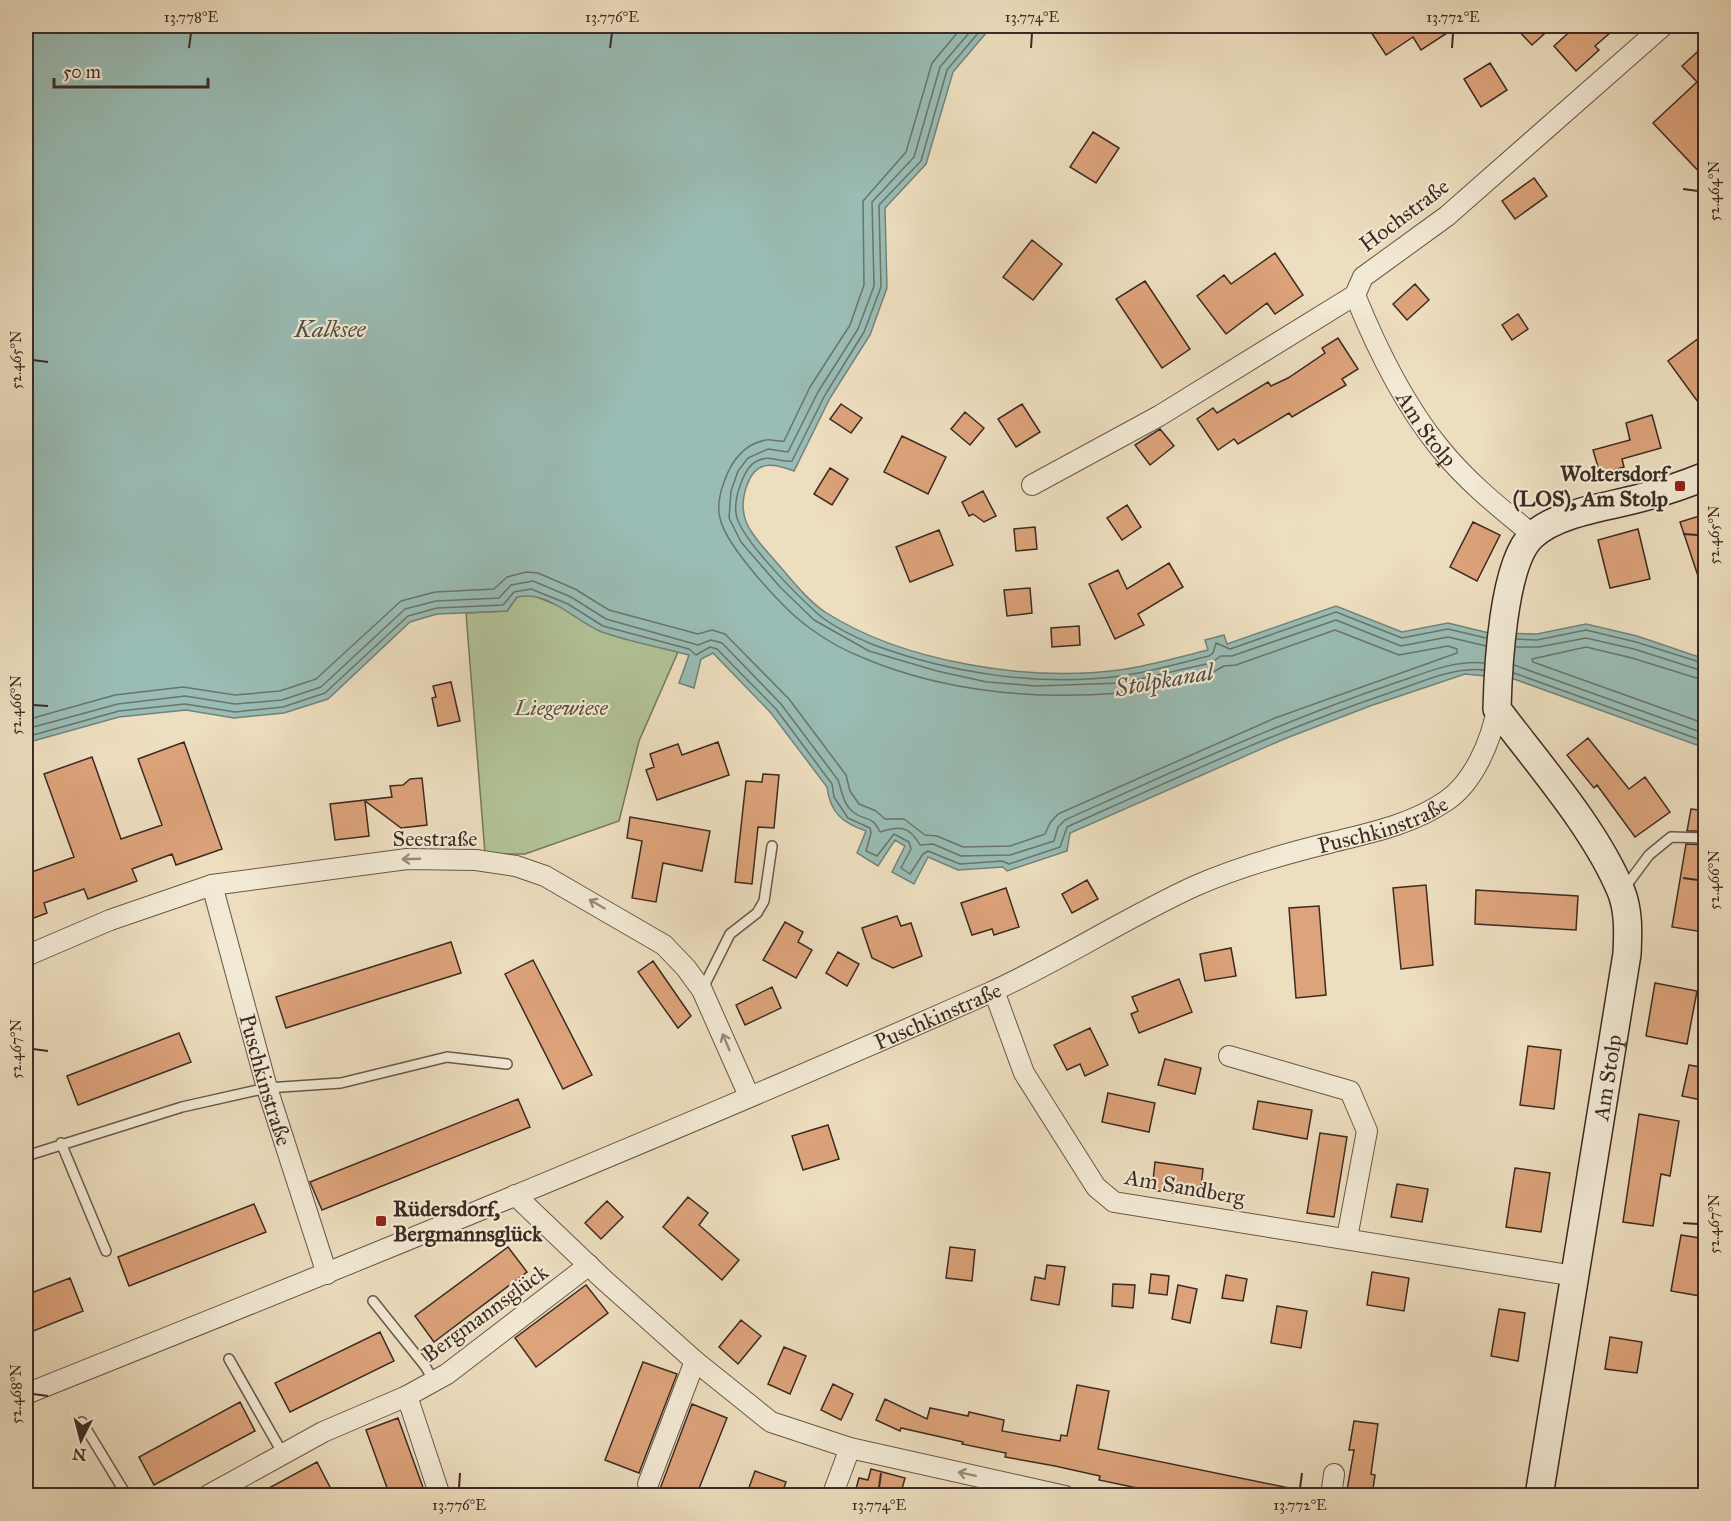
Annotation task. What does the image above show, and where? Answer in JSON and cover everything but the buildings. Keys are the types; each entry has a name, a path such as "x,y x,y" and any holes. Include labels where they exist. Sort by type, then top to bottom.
{"main road":[{"path":"1497,701 1506,605 1523,549 1533,535 1575,514 1668,490 1706,476"},
{"name":"Am Stolp","path":"1497,701 1592,838 1622,892 1628,924 1627,954 1539,1496"}],"street":[{"name":"Hochstraße","path":"1032,485 1160,416 1355,295 1363,277 1446,216 1662,26"},
{"name":"Am Stolp","path":"1355,295 1379,354 1439,447 1484,494 1533,535"},
{"name":"Puschkinstraße","path":"26,1394 327,1274 678,1129 748,1096 994,991 1197,886 1279,856 1395,826 1446,801 1462,785 1492,736 1497,701"},
{"name":"Seestraße","path":"26,956 110,920 212,885 269,875 407,859 476,860 516,866 546,876 664,945 686,968 702,990 748,1096"},
{"name":"Puschkinstraße","path":"212,885 267,1088 327,1274"},
{"name":"Am Sandberg","path":"994,991 1024,1073 1096,1187 1114,1202 1575,1276"},
{"path":"1229,1056 1350,1091 1367,1131 1347,1239"},
{"name":"Bergmannsglück","path":"515,1195 695,1360 771,1422 850,1448 1065,1496"},
{"name":"Bergmannsglück","path":"207,1496 323,1432 407,1396 434,1381 501,1336 589,1265"},
{"path":"648,1484 695,1360"},
{"path":"407,1396 440,1496"},
{"path":"831,1496 850,1448"},
{"path":"1330,1496 1334,1474"}],"lane":[{"path":"1622,892 1649,855 1671,837 1706,838"},
{"path":"702,990 730,934 757,913 764,900 772,846"},
{"path":"26,1156 61,1143 182,1107 267,1088 342,1083 447,1057 507,1064"},
{"path":"61,1143 106,1251"},
{"path":"373,1301 425,1366 434,1381"},
{"path":"229,1359 283,1454"},
{"path":"82,1422 127,1496"}],"green space":[{"name":"Liegewiese","path":"530,594 566,609 600,631 678,652 639,741 619,821 525,854 485,854 466,613 507,611 517,597"}],"water":[{"name":"Kalksee","path":"26,26 992,26 953,72 926,164 885,208 887,288 870,335 830,398 794,471 772,465 760,467 747,485 743,509 749,528 761,545 806,595 825,612 891,644 967,664 1046,673 1119,670 1153,664 1208,650 1205,640 1224,635 1227,644 1336,606 1402,632 1448,623 1489,633 1537,634 1586,624 1637,636 1705,659 1705,748 1514,679 1465,674 1370,706 1284,739 1070,833 1067,851 1007,871 1003,867 958,870 928,857 914,884 892,872 905,846 895,840 878,866 857,853 866,831 839,816 831,804 827,787 771,713 713,653 701,659 694,688 679,683 689,655 602,632 551,602 529,596 517,597 507,611 437,614 410,622 328,699 284,713 234,718 186,710 119,717 26,743"}],"place":[{"name":"Woltersdorf (LOS), Am Stolp","path":"1680,486"},
{"name":"Rüdersdorf, Bergmannsglück","path":"381,1221"}],"water label":[{"name":"Stolpkanal","path":"1164,680"}]}
